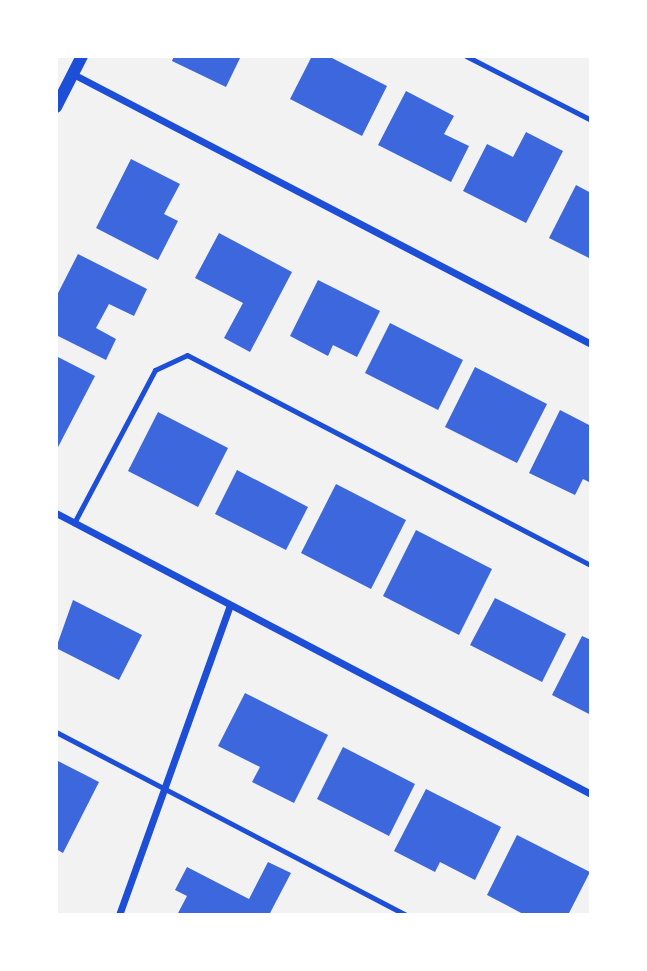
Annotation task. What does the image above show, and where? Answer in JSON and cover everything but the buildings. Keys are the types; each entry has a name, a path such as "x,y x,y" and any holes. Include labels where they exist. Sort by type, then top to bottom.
{"street":[{"path":"56,107 82,56"},
{"path":"73,74 591,344"},
{"path":"56,513 591,794"},
{"path":"119,915 230,605"}],"lane":[{"path":"466,56 591,120"},
{"path":"74,523 155,370 187,355 591,565"},
{"path":"56,732 406,915"}]}
